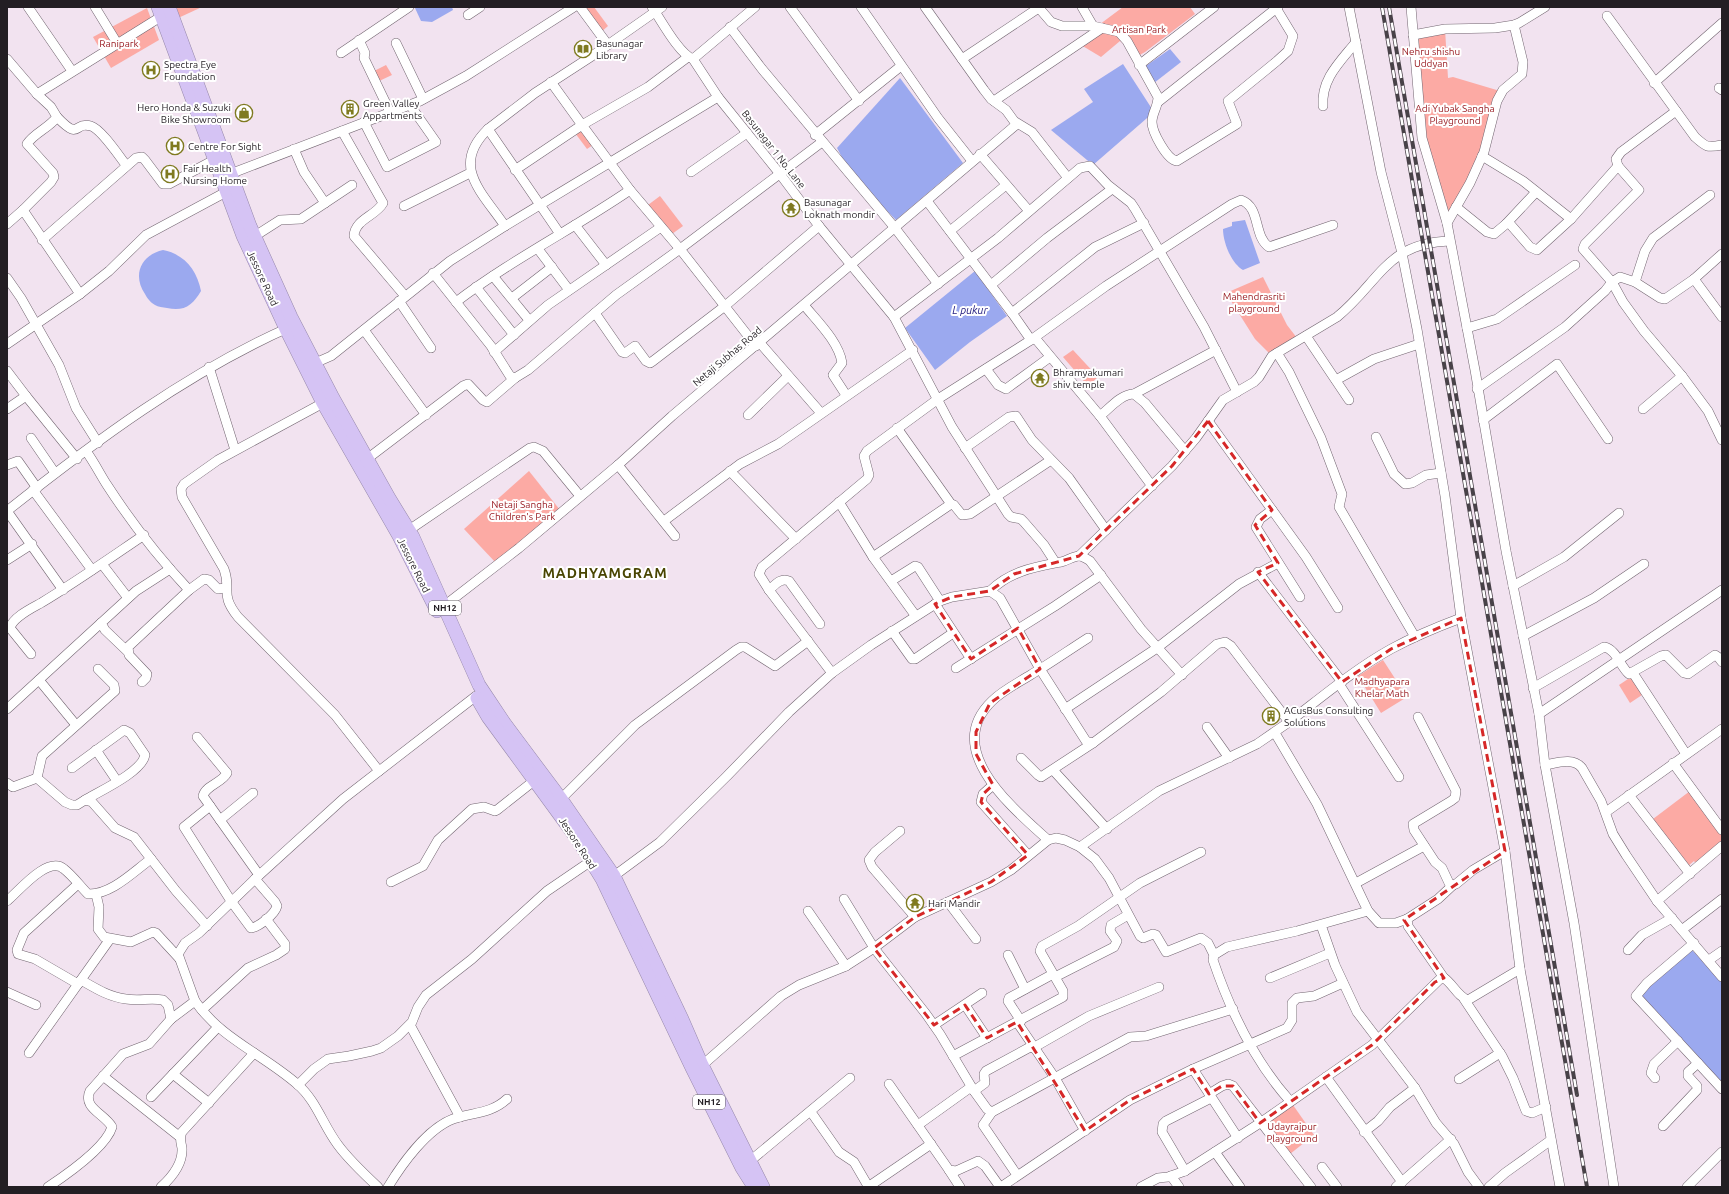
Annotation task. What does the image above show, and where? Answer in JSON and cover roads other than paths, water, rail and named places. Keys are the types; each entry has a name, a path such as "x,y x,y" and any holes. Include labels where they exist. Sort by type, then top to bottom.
{"highway":[{"name":"Jessore Road","path":"163,10 186,66 214,160 226,192 244,236 291,327 323,403 417,569 476,696 488,717 535,780 602,879 698,1069 742,1168 754,1187"},
{"name":"NH12","path":"186,66 291,327 315,363 367,459 409,530 427,565 444,606 486,697 561,799 614,876 682,1019 698,1069 763,1187"}],"street":[{"path":"28,7 72,71"},
{"path":"95,7 117,43"},
{"path":"341,53 409,7"},
{"path":"468,15 480,7"},
{"path":"230,174 423,99 466,76 574,7"},
{"path":"580,7 608,45"},
{"path":"514,170 582,125 648,87 690,58 755,7"},
{"path":"790,7 859,100"},
{"path":"861,7 902,66 972,161"},
{"path":"1082,7 1098,27"},
{"path":"1139,65 1214,7"},
{"path":"1349,7 1381,172 1402,253 1419,344 1441,473 1461,618 1505,851 1520,969 1560,1187"},
{"path":"1411,7 1422,138 1446,223 1467,328 1513,586 1539,714 1545,765 1574,922 1614,1187"},
{"path":"1413,35 1445,29 1495,28 1514,25 1545,7"},
{"path":"962,59 1040,8 1054,23 1062,26 1113,29 1124,36 1139,65 1156,91 1158,102 1152,119 1154,132 1173,160 1181,158 1237,124 1228,101 1288,51 1293,36 1272,9 1158,102"},
{"path":"505,226 470,173 471,155 474,146 488,129 551,82 608,45 656,9"},
{"name":"Basunagar 1 No. Lane","path":"656,9 718,97 780,174 818,226 894,316 913,350 939,404 997,498 1008,514 1024,522 1044,545 1055,562"},
{"path":"931,9 962,59 984,90 994,102 1006,110 1017,124 1024,126 1032,132 1068,178"},
{"path":"37,94 117,43 163,10"},
{"path":"1607,16 1654,83 1705,146 1711,147 1722,144"},
{"path":"1654,83 1722,23"},
{"path":"1446,223 1456,207 1482,156 1497,101 1503,90 1522,74 1523,62 1514,25"},
{"path":"730,27 818,138 895,228 938,284"},
{"path":"994,102 1098,27"},
{"path":"359,40 365,53 364,58 390,112"},
{"path":"1323,106 1322,94 1329,76 1356,42"},
{"path":"396,43 423,99"},
{"path":"7,59 37,94 51,107 57,117 69,130 74,131 85,126 96,129 126,165"},
{"path":"367,459 468,384 483,400 487,402 515,378 528,370 616,295 780,174 859,100 902,66"},
{"path":"551,82 630,190 758,345 821,413"},
{"path":"315,363 332,356 433,274 505,226 610,164 718,97"},
{"path":"364,122 387,167 436,142 410,105"},
{"path":"1676,111 1621,152 1616,159 1618,166 1639,190 1585,244 1584,249 1612,282 1623,302 1640,325 1682,376 1708,411 1722,440"},
{"path":"7,224 51,182 54,177 53,173 27,144 30,140 53,123 57,117"},
{"name":"Netaji Subhas Road","path":"444,606 518,548 618,465 672,416 758,345 1017,124"},
{"path":"488,129 514,170 560,234"},
{"path":"342,131 383,203 380,208 357,225 354,236 402,299 431,348"},
{"path":"691,172 747,132"},
{"path":"294,149 304,172 325,203"},
{"path":"980,154 1029,211"},
{"path":"1482,156 1523,181 1571,219"},
{"path":"42,240 126,165 136,158 142,157 164,184 169,184 214,160"},
{"path":"894,316 970,259 1080,168 1090,166 1112,189 1131,203 1144,223 1216,350 1237,392"},
{"path":"1506,224 1513,227 1530,247 1537,250 1571,219 1618,166"},
{"path":"404,206 470,173"},
{"path":"950,231 1006,184"},
{"path":"255,236 280,220 301,219 352,185"},
{"path":"991,285 1047,238 1112,189"},
{"path":"456,302 493,276 575,226 630,190"},
{"path":"7,344 80,294 109,271 146,235 226,192"},
{"path":"1456,207 1487,232 1494,234 1506,224 1536,192"},
{"path":"1635,282 1648,244 1670,225 1710,195"},
{"path":"928,200 970,259 1012,313 1100,416 1152,486"},
{"path":"832,673 769,590 761,578 760,570 867,479 869,475 864,456 868,451 897,428 939,404 986,369 1033,339 1106,286 1232,204 1241,200 1246,202 1251,207 1263,240 1269,247 1334,225"},
{"path":"23,210 80,294"},
{"path":"1012,313 1095,247 1144,223"},
{"path":"575,226 606,264"},
{"path":"594,313 622,352 625,353 635,346 646,361 650,363 658,359 725,306 818,226"},
{"path":"494,352 529,320 569,290 661,227"},
{"path":"614,876 660,842 789,712 832,673 937,602 952,597 990,591 1003,580 1014,574 1041,565 1069,560 1079,556 1152,486 1185,451 1223,400 1259,377 1268,360 1346,310 1378,275 1402,253 1422,244 1449,241"},
{"path":"538,249 569,290"},
{"path":"1477,390 1565,327 1605,291 1612,282 1620,277 1635,282 1664,299 1694,279 1722,254"},
{"path":"1467,328 1497,319 1575,265"},
{"path":"512,298 552,267"},
{"path":"433,274 494,352 510,376 515,378"},
{"path":"493,276 529,320"},
{"path":"7,278 60,365 76,408 98,443"},
{"path":"1694,279 1722,317"},
{"path":"476,287 514,335"},
{"path":"804,305 829,337 839,354 842,364 833,375 846,394"},
{"path":"64,590 7,511 55,473 209,367 291,327"},
{"path":"364,330 426,415"},
{"path":"1306,336 1349,400"},
{"path":"1336,380 1374,359 1419,344"},
{"path":"664,521 730,471 748,459 778,444 846,394 913,350"},
{"path":"1100,416 1124,396 1134,394 1216,350"},
{"path":"1277,353 1289,372 1323,444 1342,494 1339,507 1415,637"},
{"path":"986,369 998,385 1006,389 1050,356"},
{"path":"1483,420 1557,364 1608,439"},
{"path":"209,367 235,450"},
{"path":"7,371 76,459"},
{"path":"748,415 788,376"},
{"path":"1643,409 1682,376"},
{"path":"1134,394 1145,403 1185,451"},
{"path":"7,409 26,396"},
{"path":"323,403 235,450 189,480 181,489 182,497 224,569 227,578 226,588 229,605 238,617 335,715 379,771"},
{"path":"965,448 1012,415 1016,416 1032,440 1069,478 1106,530"},
{"path":"1208,421 1306,557 1338,608"},
{"path":"897,428 950,504 954,505 962,515 966,516 997,498 1051,460"},
{"path":"1376,436 1394,474 1404,484 1412,483 1426,475 1441,473"},
{"path":"31,438 55,473"},
{"path":"409,530 530,448 534,447 543,451 580,496"},
{"path":"86,451 97,466 106,484 170,569 189,590"},
{"path":"7,465 18,461 35,489 92,570"},
{"path":"618,465 675,536"},
{"path":"730,471 796,539"},
{"path":"839,502 874,557 915,616"},
{"path":"874,557 950,504"},
{"path":"1272,510 1260,519 1256,526 1300,597"},
{"path":"1513,586 1564,558 1620,513"},
{"path":"31,654 10,628 11,625 32,608 64,590 144,535"},
{"path":"7,560 32,544"},
{"path":"1079,556 1090,561 1157,648 1182,675"},
{"path":"1065,709 1157,648 1229,591 1258,572 1278,563"},
{"path":"102,564 128,598"},
{"path":"1523,636 1594,598 1644,564"},
{"path":"892,581 915,566 918,567 953,633 971,659"},
{"path":"7,709 128,598 170,569"},
{"path":"1258,572 1340,683 1399,777"},
{"path":"956,668 1055,606 1101,575"},
{"path":"127,651 128,647 134,641 189,590 204,579 209,580 218,589 226,588"},
{"path":"769,590 783,580 789,581 820,624"},
{"path":"1539,714 1722,590"},
{"path":"990,591 1000,598 1040,669 1086,741 1093,743"},
{"path":"1080,847 1159,791 1229,758 1275,733 1340,683 1390,649 1461,618"},
{"path":"101,623 105,630 146,671 146,678 142,682"},
{"path":"892,631 912,659 915,659 953,633"},
{"path":"1048,840 1005,800 993,785 976,754 975,743 979,721 990,703 999,695 1088,638"},
{"path":"561,799 635,725 736,650 741,647 745,647 775,666 808,641"},
{"path":"1021,758 1038,775 1041,776 1053,770 1129,717 1182,675 1217,644 1225,642 1232,646 1244,660 1289,722"},
{"path":"1534,688 1601,647 1610,648 1618,661 1629,674 1661,656 1666,655 1684,673 1688,674 1714,655 1722,662"},
{"path":"37,778 42,756 115,691 114,685 98,669"},
{"path":"1633,673 1686,754"},
{"path":"39,680 76,725"},
{"path":"179,958 178,954 185,943 207,926 231,901 343,799 476,696"},
{"path":"1418,717 1456,791 1454,798 1451,801 1413,824 1414,830 1434,862 1442,868 1449,883 1453,885"},
{"path":"1207,727 1229,758"},
{"path":"7,783 13,787 37,778 43,781 65,802 72,805 77,805 117,781 142,762 145,755 130,733 124,730 72,768"},
{"path":"1606,812 1673,763 1722,730"},
{"path":"1275,733 1309,790 1356,883 1368,911 1379,923 1396,923 1407,919 1438,899 1453,885 1474,870 1505,851"},
{"path":"197,737 226,773 223,778 204,793 203,796 220,820 257,877 276,902 277,906 275,912 257,926 251,928 231,901 184,827 210,806"},
{"path":"96,750 117,781"},
{"path":"1545,765 1572,761 1578,764 1587,774 1606,812 1618,843 1657,901 1721,975"},
{"path":"1673,763 1722,830"},
{"path":"1053,770 1107,829"},
{"path":"391,882 423,866 438,840 472,809 484,807 495,811 535,780"},
{"path":"993,785 983,794 981,802 1028,855"},
{"path":"220,820 253,793"},
{"path":"1629,795 1690,874"},
{"path":"85,800 92,802 115,828 134,838 180,896 207,926"},
{"path":"900,831 875,852 869,860 872,867 915,917"},
{"path":"698,1069 781,996 799,984 846,966 874,948 915,917 991,882 1011,870 1048,840 1056,838 1080,847 1103,868 1142,938 1153,934 1156,935 1166,952 1201,938 1208,943 1214,954 1213,960 1233,1009 1269,1076 1290,1101"},
{"path":"1356,883 1424,846"},
{"path":"1657,901 1722,846"},
{"path":"953,1056 1063,997 1063,990 1040,951 1042,946 1078,926 1147,879 1200,852"},
{"path":"7,901 43,869 50,866 58,865 64,869 88,894 96,894 118,883 151,859"},
{"path":"298,1084 328,1059 349,1056 381,1048 398,1036 410,1025 426,995 477,955 547,891 591,861"},
{"path":"78,884 24,934 17,950 18,954 35,959 79,982 120,998 134,1000 163,1000 168,1004 171,1019"},
{"path":"96,894 99,907 98,929 104,937 131,942 153,932 156,934 179,958 195,1001 202,1010 218,1027 298,1084 319,1112 337,1144 378,1187"},
{"path":"844,899 874,948 934,1025 973,1089 987,1109 992,1112"},
{"path":"1682,929 1722,899"},
{"path":"948,902 976,939"},
{"path":"808,911 846,966"},
{"path":"1214,954 1227,947 1321,925 1368,911"},
{"path":"1085,1131 1054,1078 1033,1047 1008,1001 1009,998 1025,989 1114,947 1117,941 1110,931 1111,925 1128,915"},
{"path":"1628,950 1642,935 1672,918"},
{"path":"202,1010 248,968 276,955 285,949 286,944 266,919"},
{"path":"1407,919 1408,926 1444,978 1464,999 1500,1053 1528,1113 1546,1107"},
{"path":"1321,925 1330,952 1356,1012 1415,1088 1436,1123 1451,1139 1468,1172 1479,1187"},
{"path":"30,1053 110,939"},
{"path":"1694,943 1643,986 1636,996 1722,1089"},
{"path":"1709,960 1722,950"},
{"path":"1270,978 1330,952"},
{"path":"1008,955 1025,989"},
{"path":"1464,999 1473,999 1520,969"},
{"path":"1141,1187 1158,1178 1171,1176 1185,1171 1260,1123 1378,1040 1435,982 1444,978"},
{"path":"949,1170 956,1171 978,1161 985,1166 1001,1187 1130,1100 1193,1069 1252,1045 1287,1028 1292,1020 1292,1003 1297,998 1314,996 1343,983"},
{"path":"918,1125 973,1089 985,1083 984,1074 986,1071 1095,1014 1159,987"},
{"path":"7,993 36,1005"},
{"path":"934,1025 982,993"},
{"path":"48,1187 77,1166 103,1142 110,1133 112,1126 88,1102 87,1096 90,1091 123,1054 149,1044 171,1019 195,1001"},
{"path":"965,1005 988,1038"},
{"path":"1018,1175 983,1125 992,1112 1130,1037 1146,1036 1233,1009"},
{"path":"410,1025 460,1117"},
{"path":"151,1097 218,1027"},
{"path":"1655,1078 1651,1072 1654,1064 1678,1041"},
{"path":"165,1185 182,1157 180,1137 187,1126 254,1053"},
{"path":"1459,1079 1500,1053"},
{"path":"1663,1126 1697,1090 1697,1086 1688,1076 1688,1072 1698,1063"},
{"path":"1193,1069 1238,1138"},
{"path":"174,1074 209,1103"},
{"path":"102,1076 180,1137"},
{"path":"1326,1077 1399,1185 1451,1139"},
{"path":"750,1161 811,1112 850,1078"},
{"path":"889,1084 960,1187"},
{"path":"1185,1171 1161,1129 1166,1121 1210,1096 1222,1086 1228,1084 1233,1086 1260,1123 1311,1187"},
{"path":"1364,1132 1378,1121 1390,1107 1415,1088"},
{"path":"388,1187 404,1161 416,1148 444,1124 460,1117 484,1113 495,1109 507,1100"},
{"path":"811,1112 839,1152 854,1162 871,1186 931,1144"},
{"path":"1489,1187 1505,1173 1551,1140"},
{"path":"1215,1152 1240,1187"},
{"path":"1687,1187 1722,1153"},
{"path":"1322,1167 1337,1187"},
{"path":"1171,1176 1179,1187"}],"water":[{"path":"452,7 453,10 432,22 421,21 415,8"},
{"path":"1170,49 1181,62 1154,83 1143,68"},
{"path":"1123,64 1154,112 1093,165 1051,130 1093,102 1084,89"},
{"path":"900,78 963,163 896,220 852,176 837,148"},
{"path":"1245,220 1260,263 1243,270 1228,252 1224,240 1223,229 1232,226 1232,222"},
{"path":"163,250 183,259 193,270 199,283 201,291 198,296 191,304 183,308 173,309 156,306 148,299 141,287 139,273 144,261 149,256"},
{"name":"L pukur","path":"975,271 1007,316 970,342 935,370 905,328"},
{"path":"1692,950 1722,982 1722,1086 1640,995"}],"railway":[{"path":"1382,7 1587,1187"},
{"path":"1389,7 1577,1095"}],"place":[{"name":"Basunagar Library","path":"583,49"},
{"name":"Spectra Eye Foundation","path":"151,70"},
{"name":"Green Valley Appartments","path":"350,109"},
{"name":"Hero Honda & Suzuki Bike Showroom","path":"244,113"},
{"name":"Centre For Sight","path":"175,146"},
{"name":"Fair Health Nursing Home","path":"170,174"},
{"name":"Basunagar Loknath mondir","path":"791,208"},
{"name":"Bhramyakumari shiv temple","path":"1040,378"},
{"name":"ACusBus Consulting Solutions","path":"1271,716"},
{"name":"Hari Mandir","path":"915,903"}],"district":[{"name":"MADHYAMGRAM","path":"605,573"}],"park label":[{"name":"Artisan Park","path":"1139,29"},
{"name":"Ranipark","path":"119,43"},
{"name":"Nehru shishu Uddyan","path":"1431,56"},
{"name":"Adi Yubak Sangha Playground","path":"1455,114"},
{"name":"Mahendrasriti playground","path":"1254,302"},
{"name":"Netaji Sangha Children's Park","path":"522,510"},
{"name":"Madhyapara Khelar Math","path":"1382,686"},
{"name":"Udayrajpur Playground","path":"1292,1132"}]}
